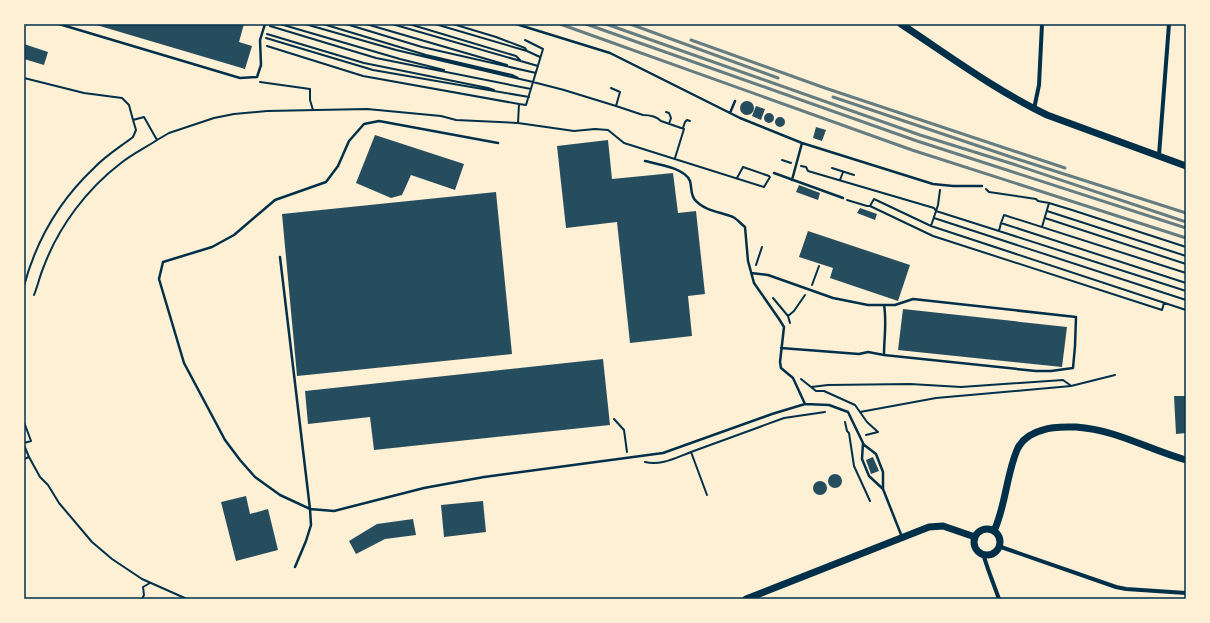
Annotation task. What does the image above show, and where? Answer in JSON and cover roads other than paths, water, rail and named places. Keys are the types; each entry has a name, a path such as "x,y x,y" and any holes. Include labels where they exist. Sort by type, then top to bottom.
{"main road":[{"path":"901,24 1005,92 1034,109 1186,166"},
{"path":"994,531 1000,518 1010,474 1018,449 1024,440 1035,432 1053,426 1092,428 1108,432 1186,460"},
{"path":"746,599 902,537 937,525 949,527 975,537"},
{"path":"981,530 994,531 999,538 998,546 992,553 984,554 976,549 974,541 975,537 981,530"}],"street":[{"path":"1034,109 1039,85 1042,24"},
{"path":"1159,155 1169,24"},
{"path":"998,546 1116,587 1186,593"},
{"path":"984,554 999,599"}],"lane":[{"path":"59,24 240,78 258,76 261,65 260,44 265,24"},
{"path":"516,24 610,53 730,112 802,144 934,184 982,186"},
{"path":"730,112 735,101"},
{"path":"498,144 379,121 364,124 349,141 338,166 326,182 275,200 234,235 212,247 163,262 159,279 184,363 225,440 255,477 280,495 310,509 334,511 424,488 484,477 664,453 772,414 805,404 828,405 848,412 863,443 876,454 883,472 883,490 902,537"},
{"path":"792,180 802,144"},
{"path":"645,161 677,170 687,176 695,201 734,218 745,227 748,261 754,284 784,327 780,362 782,368 792,378 805,404"},
{"path":"774,173 842,198"},
{"path":"280,257 311,525 295,567"},
{"path":"751,274 768,274 833,298 868,305 895,305 913,299 1076,317 1073,368 1051,371 1036,371 868,352 859,354 781,348"},
{"path":"884,305 886,314 884,355"},
{"path":"863,443 862,459 869,476 883,490"}],"railway":[{"path":"560,24 912,150 1186,238"},
{"path":"586,24 917,141 1186,228"},
{"path":"606,24 920,135 1013,164 1186,222"},
{"path":"630,24 778,78"},
{"path":"691,40 825,88 1065,168"},
{"path":"833,97 1014,158 1186,213"}]}
